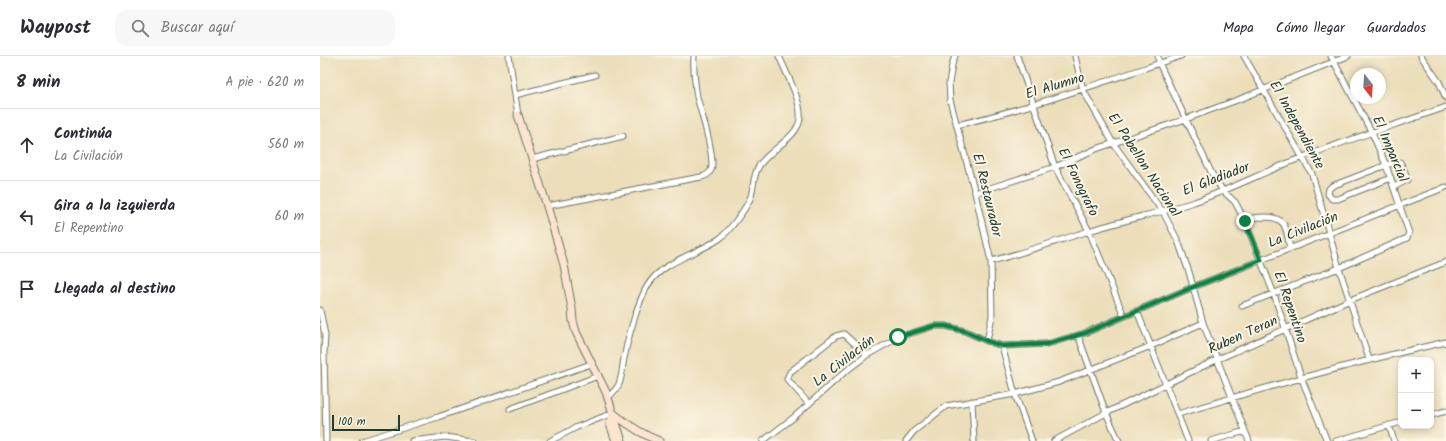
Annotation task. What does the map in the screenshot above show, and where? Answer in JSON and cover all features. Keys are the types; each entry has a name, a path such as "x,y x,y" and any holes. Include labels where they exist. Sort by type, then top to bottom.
{"street":[{"path":"509,56 518,115 564,264 573,322 581,344 608,398 622,441"},
{"path":"547,206 701,177 709,173 712,169 712,162 708,136 697,96 694,56"},
{"path":"608,398 619,385 629,337 649,282 662,271 686,256 719,239 728,230 751,197 758,166 769,154 781,146 793,133 800,120 799,108 795,94 779,56"},
{"name":"El Restaurador","path":"955,56 949,83 950,100 975,193 991,261 992,316 987,341"},
{"name":"El Fonografo","path":"1017,56 1055,167 1089,231 1124,316"},
{"name":"El Pabellon Nacional","path":"1075,56 1083,90 1113,143 1163,212 1178,240 1203,323 1216,360 1249,441"},
{"name":"El Repentino","path":"1158,56 1159,63 1222,191 1235,202 1245,221 1274,294 1301,377 1328,441"},
{"name":"El Alumno","path":"957,125 991,118 1083,90 1181,56"},
{"name":"El Independiente","path":"1244,56 1312,174 1339,268 1369,359"},
{"name":"El Imparcial","path":"1331,56 1372,133 1391,178 1409,234 1407,238 1339,268"},
{"path":"975,193 1055,167 1096,149 1186,119 1348,56"},
{"path":"1421,56 1439,82 1446,98"},
{"path":"514,95 594,75"},
{"name":"El Gladiador","path":"991,261 1019,254 1141,216 1163,212 1222,191 1303,157 1446,107"},
{"path":"532,159 623,136"},
{"path":"1391,178 1336,200 1332,199 1328,194 1329,188 1332,186 1386,165 1400,162 1407,178 1406,181 1394,187"},
{"name":"La Civilación","path":"763,441 793,418 846,371 867,355 898,337 934,326 946,326 965,331 1002,346 1047,344 1078,335 1399,204 1446,187"},
{"path":"1245,221 1259,217 1275,217 1281,220 1284,225 1290,248"},
{"name":"Ruben Teran","path":"1054,441 1106,413 1216,360 1286,330 1350,300 1446,262"},
{"path":"1242,306 1339,268"},
{"path":"320,310 325,335 326,441"},
{"path":"1137,311 1188,441"},
{"path":"906,441 914,431 946,406 1015,394 1059,382 1151,346 1203,323"},
{"path":"809,404 787,379 790,372 836,336 844,334 867,355"},
{"path":"1078,335 1106,413 1119,441"},
{"path":"1178,414 1301,377 1369,359 1446,342"},
{"path":"1002,346 1015,394 1032,441"},
{"path":"362,441 438,417 591,364"},
{"path":"510,409 598,376"},
{"path":"972,401 974,441"},
{"path":"1434,414 1446,411"},
{"path":"550,441 613,413"},
{"path":"613,413 610,424 616,441"},
{"path":"613,413 629,426 659,441"},
{"path":"1336,441 1398,423"},
{"path":"1389,425 1394,441"},
{"path":"1211,441 1245,431"},
{"path":"412,441 445,437 474,441"}],"route":[{"path":"898,337 934,326 946,326 965,331 1002,346 1009,346 1047,344 1085,333 1261,260 1245,221"}]}
